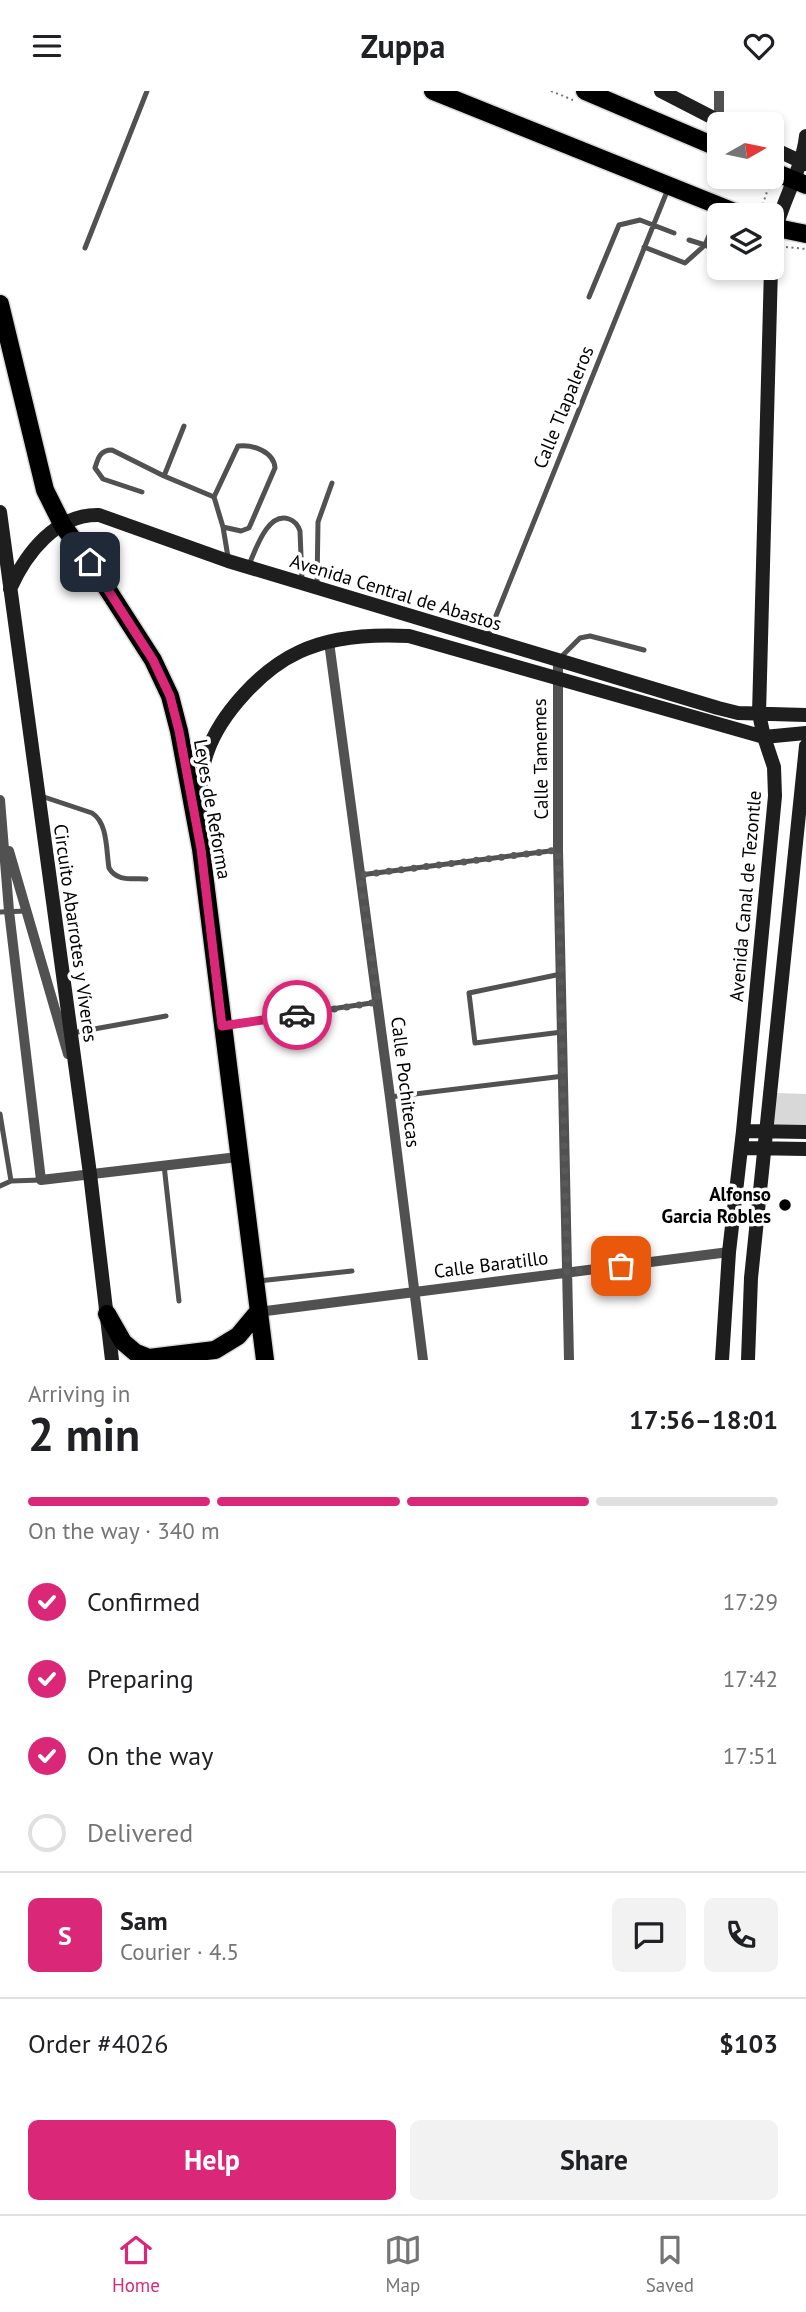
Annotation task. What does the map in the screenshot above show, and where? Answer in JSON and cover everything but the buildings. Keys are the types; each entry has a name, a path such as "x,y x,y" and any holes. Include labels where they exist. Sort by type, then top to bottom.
{"main road":[{"path":"433,91 711,203"},
{"path":"585,91 707,143"},
{"path":"661,91 707,115"},
{"path":"784,211 799,182 806,136"},
{"path":"784,154 803,163"},
{"path":"784,233 806,234"},
{"name":"Avenida Canal de Tezontle","path":"722,1360 729,1252 775,796 774,767 759,714 771,280"},
{"name":"Leyes de Reforma","path":"0,304 46,490 62,526 90,562 153,660 170,696 179,731 201,849 265,1360"},
{"name":"Circuito Abarrotes y Víveres","path":"0,512 90,1174 112,1360"},
{"name":"Avenida Central de Abastos","path":"10,589 19,568 40,541 77,517 99,515 228,561 718,708 738,713 806,715"},
{"name":"Avenida Central de Abastos","path":"201,849 200,790 207,753 226,715 264,673 298,652 329,642 379,634 409,636 764,737 806,733"},
{"path":"748,1360 751,1278 805,784 806,746"},
{"path":"743,1131 806,1132"},
{"path":"741,1148 806,1149"},
{"path":"739,1164 753,1162 763,1171"},
{"path":"107,1314 123,1342 149,1359 215,1350 238,1336 258,1312"}],"street":[{"path":"719,91 721,112"},
{"name":"Calle Pochitecas","path":"329,642 423,1360"},
{"name":"Calle Tamemes","path":"558,661 558,850 569,1360"},
{"path":"0,800 4,911 41,1180 238,1157"},
{"path":"3,832 78,1086"},
{"name":"Calle Baratillo","path":"258,1312 729,1252"}],"lane":[{"path":"85,248 147,91"},
{"name":"Calle Tlapaleros","path":"486,640 669,187"},
{"path":"589,297 619,225 640,220 674,233"},
{"path":"690,240 705,245"},
{"path":"644,247 685,263 707,240"},
{"path":"164,476 184,426"},
{"path":"223,527 241,531 249,528 275,468 275,460 271,454 243,445 238,446 214,497 223,527 228,561"},
{"path":"142,492 103,479 95,468 99,456 106,450 112,450 214,497"},
{"path":"310,586 318,522 332,483"},
{"path":"248,567 268,525 276,519 290,519 298,524 310,586"},
{"path":"558,661 580,638 590,636 644,650"},
{"path":"38,795 99,817 103,825 112,874 119,878 146,879"},
{"path":"360,875 558,850"},
{"path":"4,911 26,911"},
{"path":"561,974 469,993 475,1043 563,1031"},
{"path":"222,1026 378,1002"},
{"path":"71,1033 166,1016"},
{"path":"390,1097 564,1076"},
{"path":"0,1114 11,1181"},
{"path":"163,1165 179,1301"},
{"path":"0,1186 11,1181 41,1180"},
{"path":"254,1282 352,1271"}],"path":[{"path":"784,238 806,249"}],"shaded area":[{"path":"776,1093 806,1094 806,1130 772,1130"}],"way so far":[{"path":"297,1015 378,1002 360,875 558,850 567,1272 621,1266"}],"place":[{"name":"Alfonso Garcia Robles","path":"785,1205"}],"route":[{"path":"90,562 153,660 170,696 201,849 222,1026 297,1015"}]}
